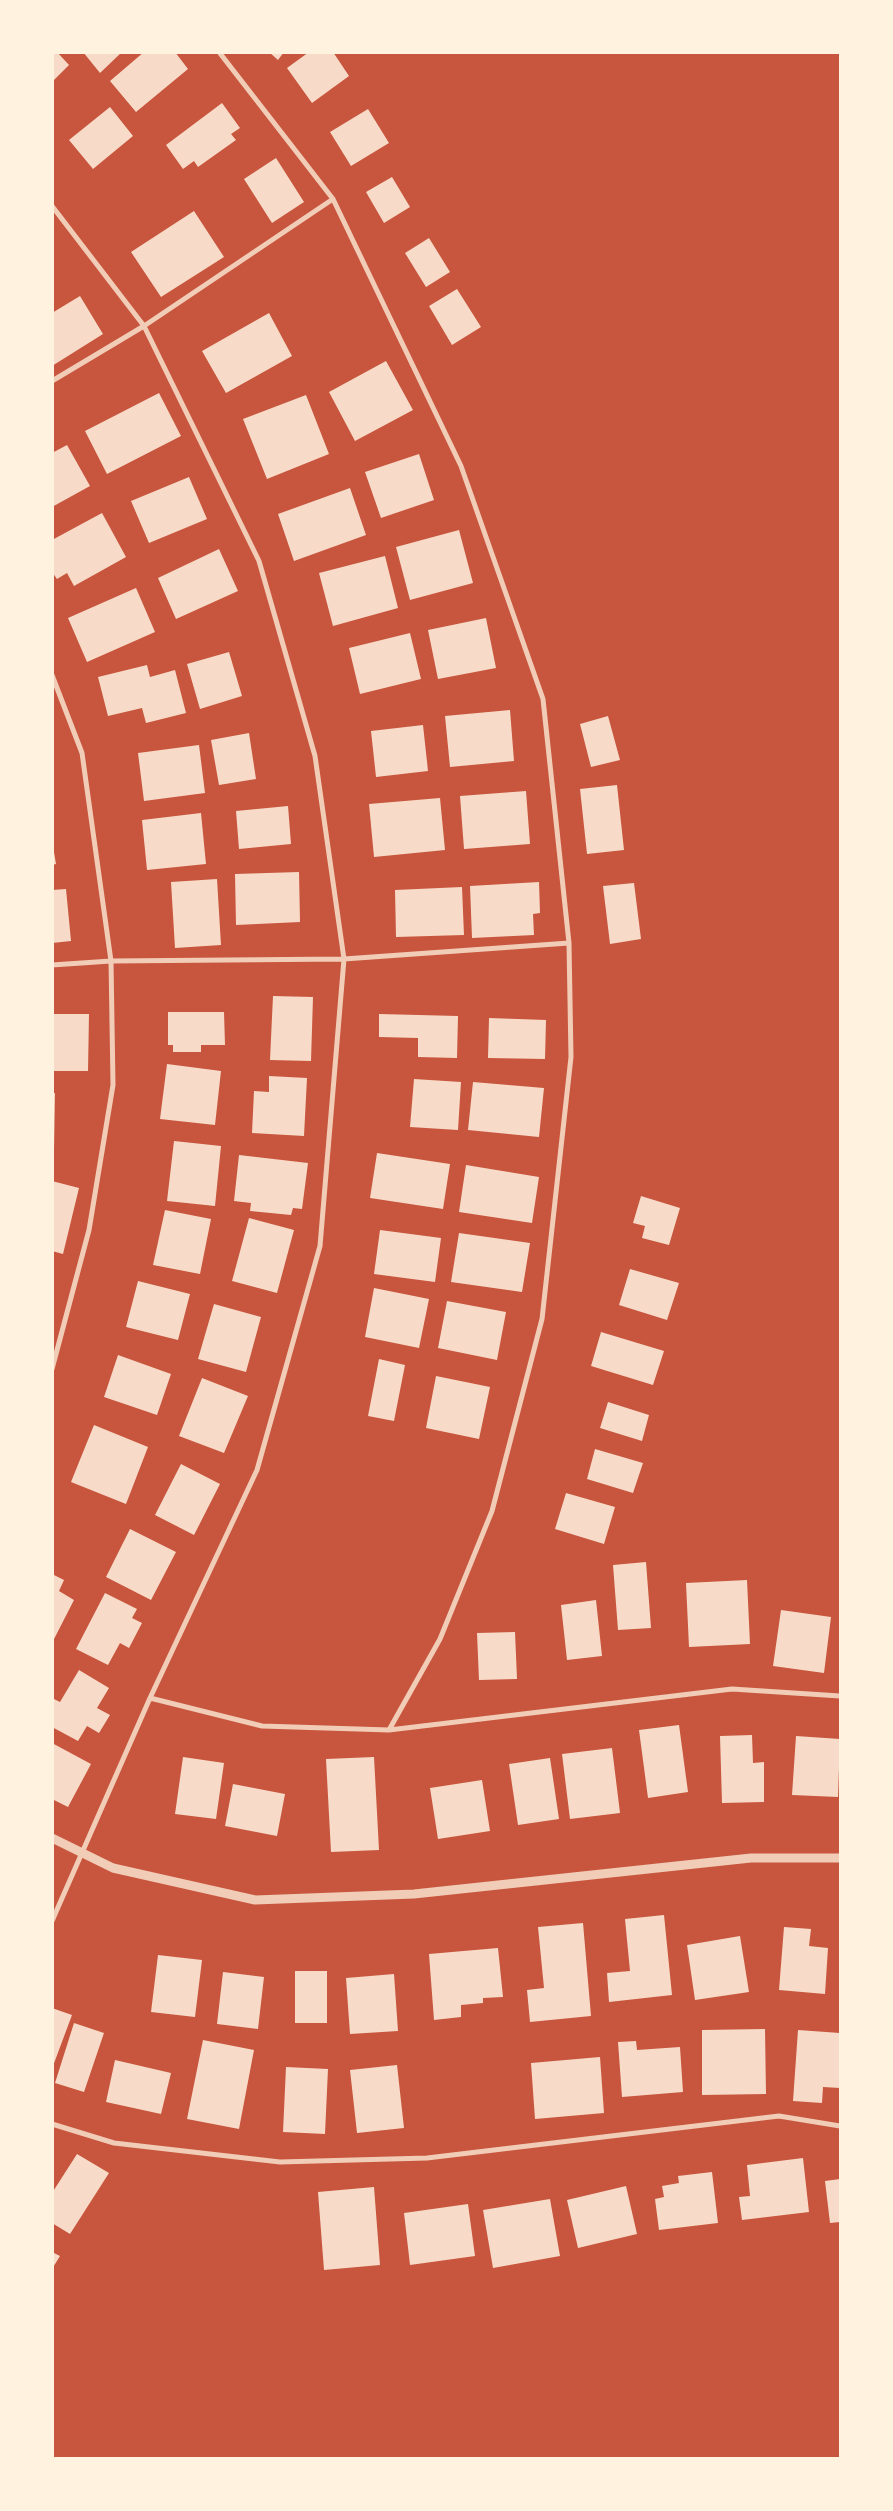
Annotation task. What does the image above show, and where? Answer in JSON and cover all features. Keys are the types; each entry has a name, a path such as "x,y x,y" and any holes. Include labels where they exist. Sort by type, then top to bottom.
{"street":[{"path":"219,52 333,199 461,466 543,699 569,943 571,1058 542,1319 492,1511 440,1639 389,1730"},
{"path":"52,381 144,326 333,199"},
{"path":"52,206 144,326 259,561 315,756 344,960 320,1246 257,1470 150,1698 52,1921"},
{"path":"52,675 82,753 111,961 113,1086 89,1230 52,1369"},
{"path":"52,965 111,961 344,960 569,943"},
{"path":"150,1698 262,1726 389,1730 732,1689 840,1696"},
{"path":"52,1838 113,1868 255,1900 414,1894 751,1858 840,1858"},
{"path":"52,2124 114,2143 280,2162 427,2158 779,2116 840,2126"}],"building":[{"path":"52,52 57,52 69,65 52,82"},
{"path":"83,52 122,52 100,73"},
{"path":"144,52 175,52 188,69 136,112 110,81"},
{"path":"269,52 284,52 278,60"},
{"path":"309,52 333,52 349,76 312,103 287,68"},
{"path":"222,103 240,128 231,134 236,140 198,167 194,161 183,169 166,145"},
{"path":"110,107 133,136 93,169 69,140"},
{"path":"368,109 389,143 351,166 330,132"},
{"path":"276,158 304,202 272,223 244,179"},
{"path":"392,177 410,207 384,223 366,192"},
{"path":"194,211 224,257 161,297 131,252"},
{"path":"429,238 450,272 426,287 405,253"},
{"path":"457,289 481,327 452,345 429,306"},
{"path":"80,296 103,334 52,366 52,313"},
{"path":"269,313 292,356 226,393 202,351"},
{"path":"386,361 413,410 355,441 329,392"},
{"path":"159,393 181,436 107,474 85,431"},
{"path":"306,395 329,454 267,479 243,419"},
{"path":"67,445 90,486 52,507 52,453"},
{"path":"419,454 434,500 381,518 365,472"},
{"path":"189,477 207,519 149,543 131,501"},
{"path":"350,488 366,535 294,561 278,514"},
{"path":"102,513 126,557 74,586 67,573 57,579 52,572 52,540"},
{"path":"459,530 473,583 410,600 396,547"},
{"path":"219,549 238,591 176,619 158,578"},
{"path":"385,556 398,608 333,626 319,573"},
{"path":"136,588 155,632 87,662 68,618"},
{"path":"486,618 496,668 438,679 428,630"},
{"path":"410,633 421,679 360,694 349,648"},
{"path":"229,652 242,696 200,709 187,664"},
{"path":"147,665 150,677 175,670 186,713 146,723 142,708 108,716 98,677"},
{"path":"510,710 514,761 450,767 445,716"},
{"path":"608,716 620,760 591,767 580,724"},
{"path":"423,725 428,771 376,777 371,731"},
{"path":"249,733 256,779 219,785 211,740"},
{"path":"199,745 205,793 144,801 138,753"},
{"path":"617,785 624,850 587,854 580,789"},
{"path":"526,791 530,844 464,849 460,796"},
{"path":"440,798 445,850 374,857 369,804"},
{"path":"288,806 291,844 239,849 236,811"},
{"path":"201,813 206,864 147,870 142,820"},
{"path":"52,840 56,864 52,865"},
{"path":"299,872 300,922 236,925 235,874"},
{"path":"217,879 221,945 175,948 171,882"},
{"path":"539,882 540,913 533,914 534,935 472,938 470,886"},
{"path":"634,883 641,939 610,944 603,886"},
{"path":"462,887 464,935 396,937 395,890"},
{"path":"66,889 71,941 52,943 52,890"},
{"path":"273,996 313,997 311,1061 270,1060"},
{"path":"168,1012 224,1012 225,1045 201,1045 201,1052 173,1052 173,1045 168,1045"},
{"path":"52,1014 89,1014 88,1071 52,1071"},
{"path":"379,1014 458,1016 457,1058 418,1057 418,1038 379,1037"},
{"path":"489,1018 546,1020 545,1059 488,1058"},
{"path":"167,1064 221,1071 215,1125 160,1119"},
{"path":"269,1076 307,1078 304,1136 252,1133 254,1091 269,1092"},
{"path":"414,1079 461,1082 458,1130 410,1127"},
{"path":"473,1082 544,1088 539,1137 468,1130"},
{"path":"52,1093 55,1093 54,1151 52,1151"},
{"path":"174,1141 221,1146 215,1206 167,1201"},
{"path":"377,1153 450,1164 443,1209 370,1198"},
{"path":"239,1155 308,1163 302,1209 293,1208 291,1215 250,1211 251,1203 234,1201"},
{"path":"466,1165 539,1177 532,1223 459,1212"},
{"path":"52,1181 79,1188 63,1254 52,1251"},
{"path":"641,1196 680,1208 669,1245 642,1238 645,1226 633,1223"},
{"path":"165,1210 211,1219 200,1274 153,1265"},
{"path":"249,1218 294,1230 277,1293 232,1281"},
{"path":"380,1230 441,1238 435,1282 374,1274"},
{"path":"459,1233 530,1243 522,1292 451,1282"},
{"path":"630,1269 679,1283 667,1320 619,1305"},
{"path":"138,1281 190,1294 178,1340 126,1327"},
{"path":"374,1288 429,1299 419,1348 365,1337"},
{"path":"447,1301 506,1312 497,1360 438,1348"},
{"path":"214,1304 261,1317 246,1372 198,1359"},
{"path":"601,1332 664,1351 653,1385 591,1366"},
{"path":"118,1355 171,1374 157,1415 104,1397"},
{"path":"379,1359 405,1365 394,1421 368,1416"},
{"path":"436,1376 490,1387 479,1439 426,1428"},
{"path":"202,1378 248,1396 224,1453 179,1436"},
{"path":"608,1402 649,1415 642,1441 600,1428"},
{"path":"94,1425 148,1447 126,1504 71,1482"},
{"path":"595,1449 643,1463 633,1493 587,1479"},
{"path":"181,1464 220,1484 194,1535 155,1515"},
{"path":"566,1493 615,1507 604,1544 555,1529"},
{"path":"130,1529 176,1552 151,1600 106,1577"},
{"path":"646,1562 651,1628 618,1630 613,1565"},
{"path":"52,1574 64,1580 59,1591 74,1600 52,1643"},
{"path":"747,1580 750,1644 689,1647 686,1583"},
{"path":"105,1593 137,1609 132,1618 142,1623 129,1648 120,1643 108,1665 76,1649"},
{"path":"596,1600 602,1656 567,1660 561,1605"},
{"path":"781,1610 831,1617 824,1673 773,1666"},
{"path":"515,1632 517,1679 479,1680 477,1633"},
{"path":"79,1670 109,1688 97,1708 110,1715 99,1733 87,1726 78,1741 52,1727 52,1698 60,1702"},
{"path":"679,1725 688,1792 648,1798 639,1730"},
{"path":"752,1735 753,1763 764,1762 764,1802 722,1803 720,1736"},
{"path":"796,1736 840,1739 838,1797 792,1795"},
{"path":"52,1743 91,1764 68,1807 52,1799"},
{"path":"612,1748 620,1813 570,1819 562,1754"},
{"path":"183,1757 224,1763 216,1819 175,1814"},
{"path":"374,1757 379,1850 331,1852 326,1759"},
{"path":"550,1758 559,1819 518,1825 509,1764"},
{"path":"482,1780 490,1831 438,1839 430,1788"},
{"path":"233,1784 285,1794 277,1836 225,1826"},
{"path":"664,1915 672,1995 609,2002 607,1973 630,1971 625,1919"},
{"path":"583,1923 591,2016 530,2022 527,1990 544,1988 538,1927"},
{"path":"784,1927 811,1929 809,1946 828,1948 825,1994 779,1990"},
{"path":"740,1936 749,1992 695,2000 687,1945"},
{"path":"498,1948 503,1997 483,1998 483,2003 461,2005 461,2017 434,2020 429,1954"},
{"path":"158,1955 202,1960 195,2017 151,2012"},
{"path":"295,1971 327,1971 327,2023 295,2023"},
{"path":"223,1972 264,1977 258,2029 217,2024"},
{"path":"394,1974 398,2031 350,2034 346,1978"},
{"path":"52,2008 72,2015 53,2066 52,2066"},
{"path":"74,2023 104,2033 84,2092 55,2083"},
{"path":"765,2029 766,2094 702,2095 702,2030"},
{"path":"798,2030 840,2033 840,2088 823,2087 822,2103 793,2101"},
{"path":"203,2040 254,2050 239,2129 187,2119"},
{"path":"636,2041 637,2050 680,2047 683,2092 622,2097 618,2042"},
{"path":"600,2057 604,2113 535,2119 531,2063"},
{"path":"115,2060 171,2073 161,2114 106,2102"},
{"path":"397,2065 404,2128 357,2133 350,2070"},
{"path":"286,2067 328,2069 325,2134 283,2132"},
{"path":"77,2154 109,2173 70,2234 52,2223 52,2193"},
{"path":"803,2158 809,2212 742,2220 739,2197 750,2196 747,2165"},
{"path":"712,2172 718,2223 659,2230 655,2199 664,2197 662,2186 679,2183 678,2176"},
{"path":"840,2179 840,2222 830,2223 825,2181"},
{"path":"626,2186 637,2234 578,2248 567,2200"},
{"path":"374,2187 380,2265 324,2270 318,2192"},
{"path":"550,2199 560,2256 493,2268 483,2210"},
{"path":"468,2204 475,2256 410,2265 404,2213"},
{"path":"52,2252 60,2256 52,2269"}]}
